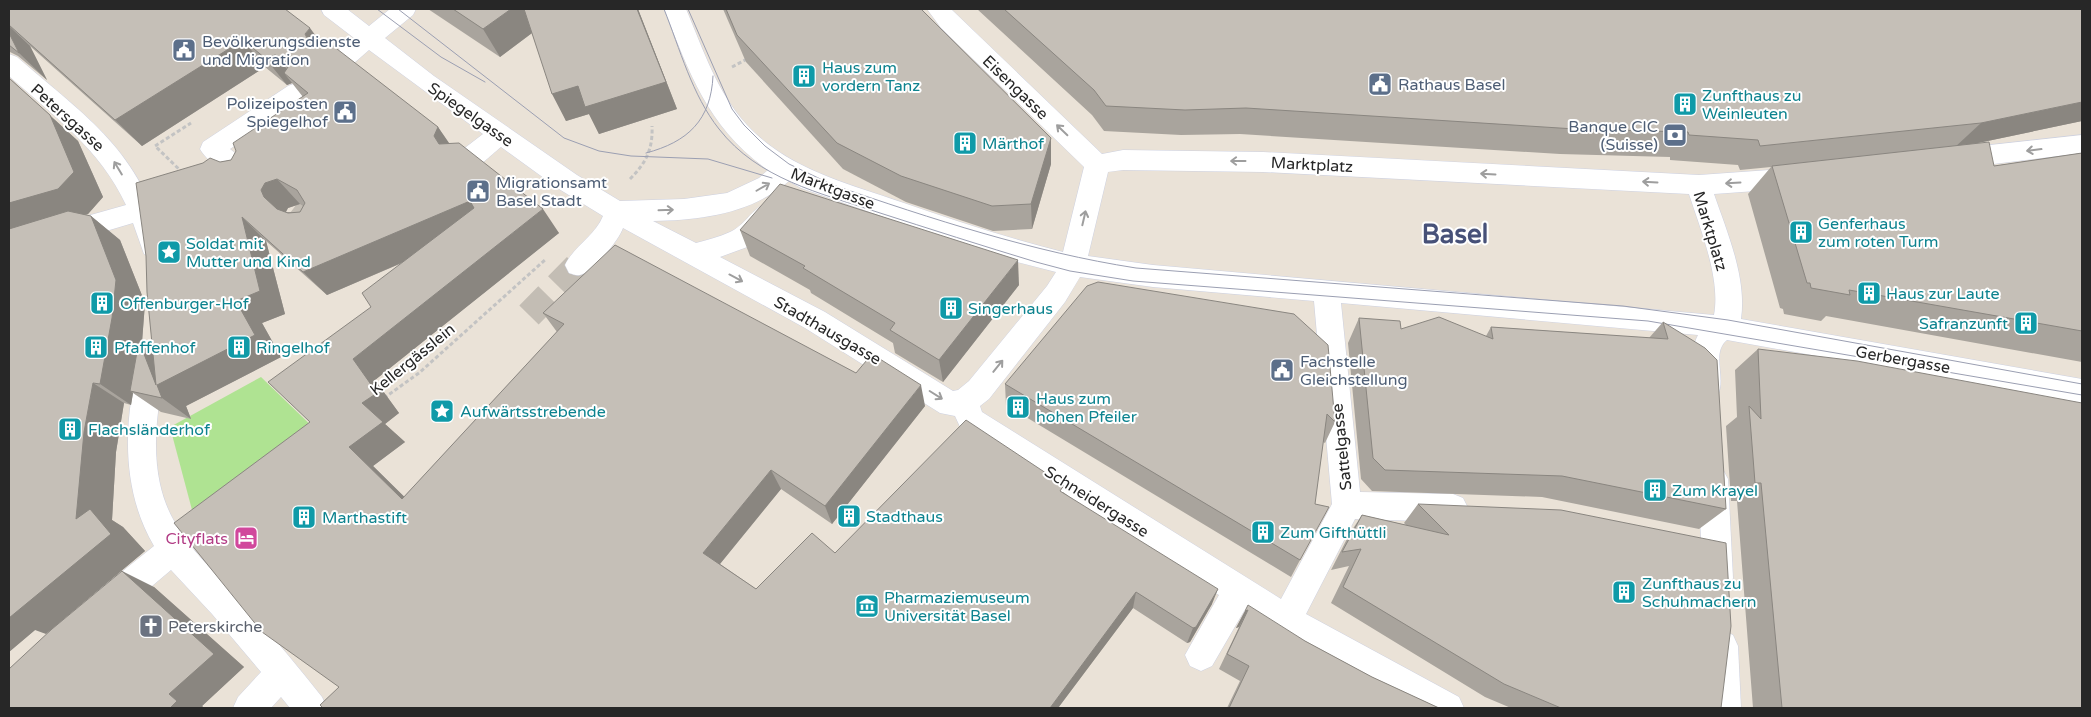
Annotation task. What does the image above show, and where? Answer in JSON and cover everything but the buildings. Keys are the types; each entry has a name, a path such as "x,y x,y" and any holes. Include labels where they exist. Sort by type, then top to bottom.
{"street":[{"name":"Spiegelgasse","path":"332,9 499,135 568,182 617,211"},
{"path":"339,62 405,9"},
{"name":"Marktgasse","path":"675,9 706,86 732,126 738,134 793,173 989,243 1072,265"},
{"name":"Eisengasse","path":"938,9 949,22 1097,164"},
{"name":"Petersgasse","path":"9,64 98,142 116,164 151,237 159,272"},
{"path":"246,176 212,149 296,92"},
{"path":"466,161 499,135"},
{"path":"1928,162 2082,144"},
{"name":"Marktplatz","path":"1097,164 1123,160 1263,162 1699,185 1720,252 1727,293 1728,320 1723,327"},
{"path":"965,402 979,390 1056,294 1072,265 1097,164"},
{"path":"578,265 609,232 617,211 718,206 760,190 776,179 793,173"},
{"path":"693,255 741,239 764,218 793,173"},
{"path":"1699,185 1822,174"},
{"path":"9,249 140,211"},
{"name":"Stadthausgasse","path":"617,211 693,255 815,320 950,404 965,402"},
{"path":"1072,265 1153,276 1723,327"},
{"name":"Sattelgasse","path":"1287,620 1347,505 1326,290"},
{"path":"1710,414 1706,348 1708,341 1723,327"},
{"name":"Gerbergasse","path":"1723,327 2081,397"},
{"path":"156,344 142,423 142,454 146,487 157,521 173,549 230,611 311,708"},
{"name":"Schneidergasse","path":"965,402 971,420 989,433 1311,635 1448,708"},
{"path":"1712,452 1702,545 1720,609 1725,708"},
{"path":"1347,505 1477,510"},
{"path":"90,618 173,549"},
{"path":"1201,655 1239,591"},
{"path":"248,708 282,672"}],"path":[{"path":"736,64 754,56"},
{"path":"179,179 186,175 155,146 187,126"},
{"path":"626,183 646,164 653,142 652,126"},
{"name":"Kellergässlein","path":"376,404 419,373 534,270"}],"green space":[{"path":"261,377 322,436 196,525 170,427"}],"tunnel":[{"path":"259,186 299,216"},
{"path":"529,315 578,265"}],"tram line":[{"path":"377,9 441,57 485,82"},
{"path":"398,9 564,138 599,151 631,156 708,159 772,178"},
{"path":"664,9 687,71 706,109"},
{"path":"688,9 732,109 744,125 765,146 789,164 833,185 945,222 1021,244 1136,268 1623,306 1728,320 2082,384"},
{"path":"706,109 713,76"},
{"path":"646,153 674,143 685,135 694,127 706,109"},
{"path":"706,109 719,129 735,146 752,160 791,182 812,191 917,225 1070,271 1133,281 1648,321 2082,395"}],"place":[{"name":"Bevölkerungsdienste und Migration","path":"184,50"},
{"name":"Haus zum vordern Tanz","path":"804,76"},
{"name":"Rathaus Basel","path":"1380,84"},
{"name":"Zunfthaus zu Weinleuten","path":"1685,104"},
{"name":"Polizeiposten Spiegelhof","path":"345,112"},
{"name":"Banque CIC (Suisse)","path":"1675,135"},
{"name":"Märthof","path":"965,143"},
{"name":"Migrationsamt Basel Stadt","path":"478,191"},
{"name":"Genferhaus zum roten Turm","path":"1801,232"},
{"name":"Soldat mit Mutter und Kind","path":"169,252"},
{"name":"Haus zur Laute","path":"1869,293"},
{"name":"Offenburger-Hof","path":"102,303"},
{"name":"Singerhaus","path":"951,308"},
{"name":"Safranzunft","path":"2026,323"},
{"name":"Pfaffenhof","path":"96,347"},
{"name":"Ringelhof","path":"239,347"},
{"name":"Fachstelle Gleichstellung","path":"1282,370"},
{"name":"Haus zum hohen Pfeiler","path":"1018,407"},
{"name":"Aufwärtsstrebende","path":"442,411"},
{"name":"Flachsländerhof","path":"70,429"},
{"name":"Zum Krayel","path":"1655,490"},
{"name":"Stadthaus","path":"849,516"},
{"name":"Marthastift","path":"304,517"},
{"name":"Zum Gifthüttli","path":"1263,532"},
{"name":"Cityflats","path":"246,538"},
{"name":"Zunfthaus zu Schuhmachern","path":"1624,592"},
{"name":"Pharmaziemuseum Universität Basel","path":"867,606"},
{"name":"Peterskirche","path":"151,626"}],"district":[{"name":"Basel","path":"1455,234"}]}
